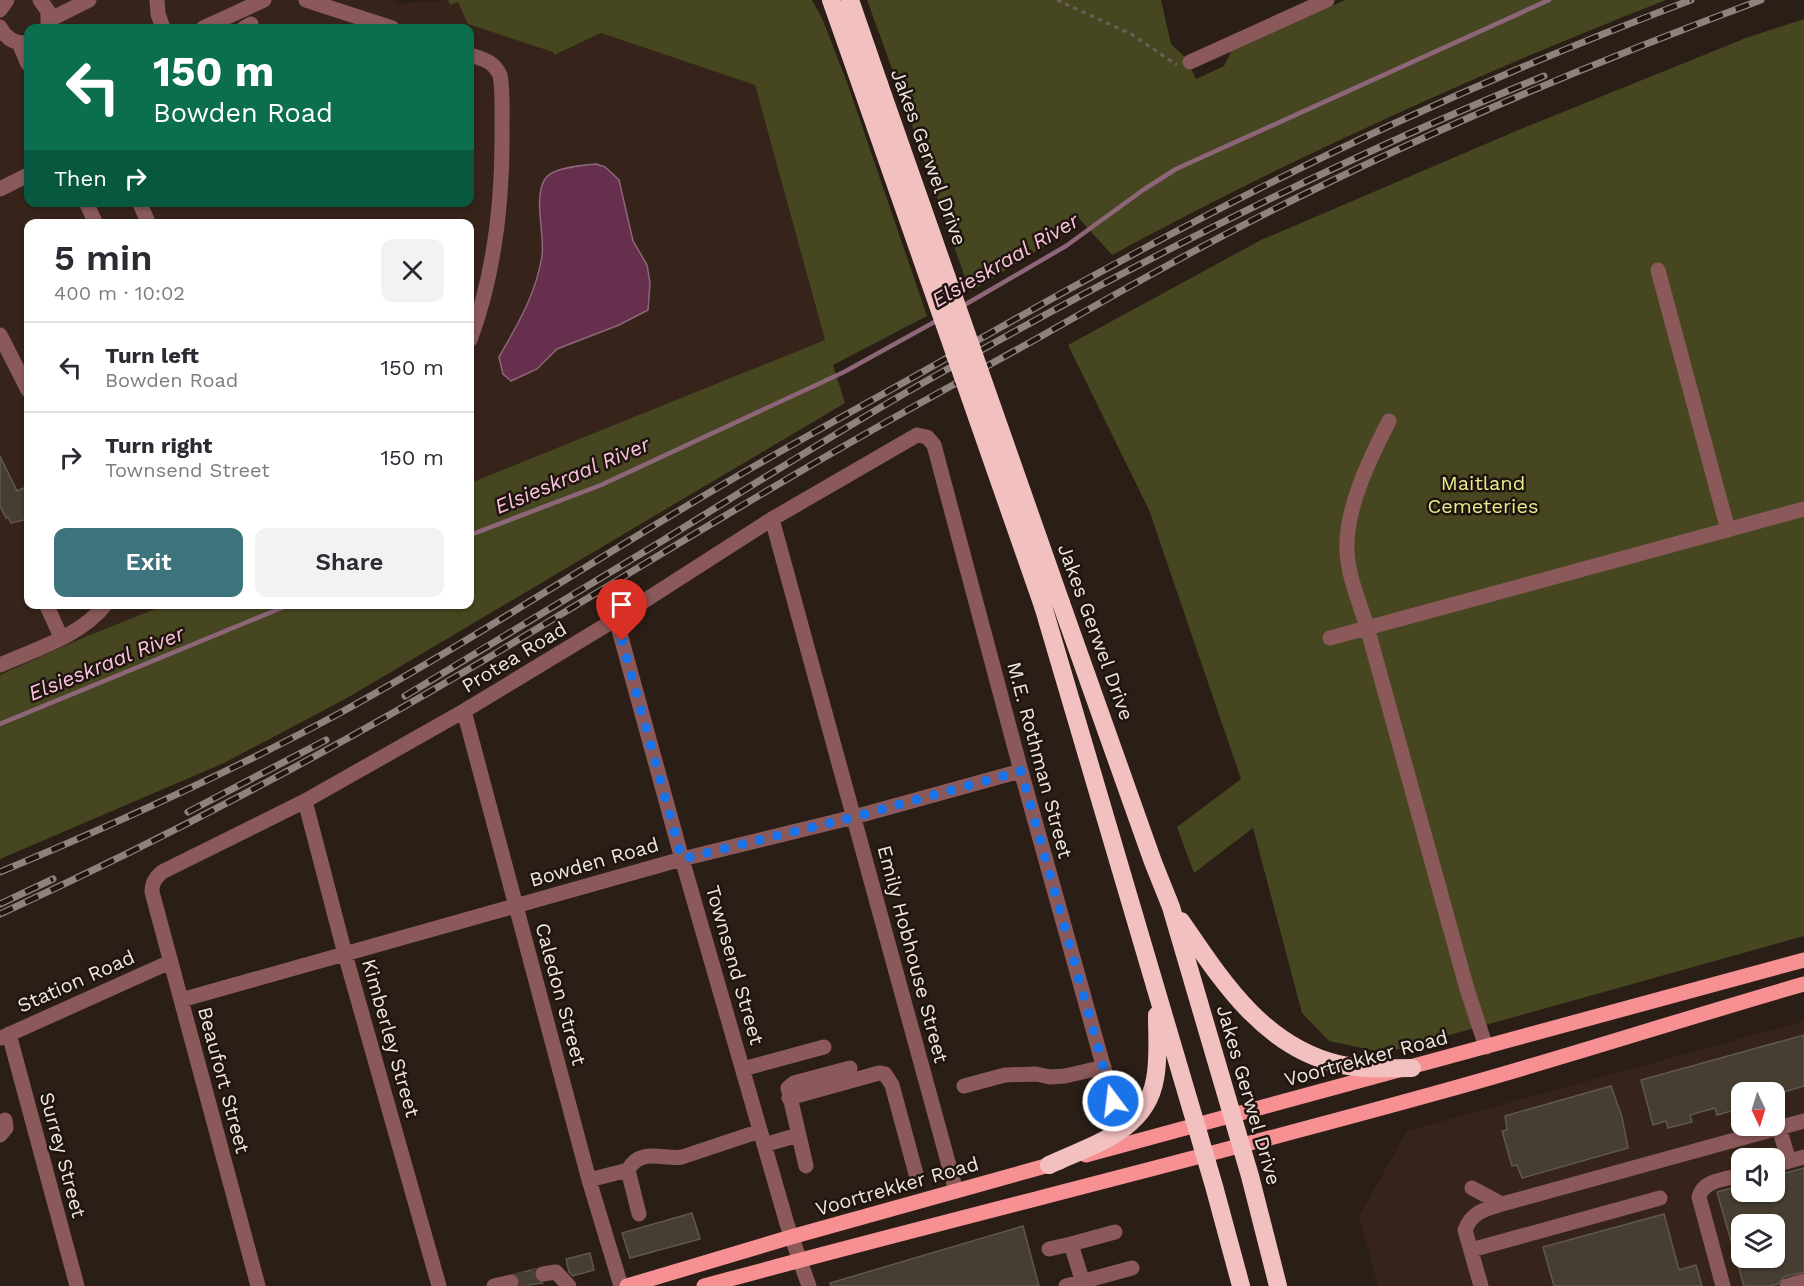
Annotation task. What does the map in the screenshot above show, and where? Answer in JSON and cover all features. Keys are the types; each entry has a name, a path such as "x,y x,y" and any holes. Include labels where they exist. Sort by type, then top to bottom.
{"highway":[{"path":"826,0 838,19"},
{"name":"Jakes Gerwel Drive","path":"831,0 871,86 1172,907 1278,1286"},
{"name":"Jakes Gerwel Drive","path":"850,0 871,86 1043,606 1196,1125 1241,1286"},
{"path":"1172,907 1239,1001 1276,1036 1307,1054 1337,1064 1369,1068 1412,1068"},
{"path":"1049,1165 1122,1130 1135,1120 1146,1106 1156,1077 1157,995"}],"main road":[{"name":"Voortrekker Road","path":"627,1286 1049,1165 1804,960"},
{"path":"704,1286 1555,1060 1804,984"}],"street":[{"path":"0,10 7,0"},
{"path":"40,0 48,11 48,24"},
{"path":"48,24 89,0"},
{"path":"157,0 162,24"},
{"path":"211,24 264,0"},
{"path":"306,0 380,24"},
{"path":"1190,62 1328,0"},
{"path":"11,39 24,58"},
{"path":"474,57 495,65 501,80 502,143 499,200 487,282 474,326"},
{"path":"0,189 24,177"},
{"path":"1658,270 1728,530"},
{"path":"0,335 24,382"},
{"path":"1389,421 1362,482 1348,533 1349,568 1368,627 1467,988 1486,1047"},
{"name":"Protea Road","path":"153,885 154,880 162,872 305,801 464,711 616,619 772,519 912,437 923,435"},
{"name":"M.E. Rothman Street","path":"923,435 934,445 1021,771 1113,1101"},
{"path":"1330,638 1804,509"},
{"name":"Emily Hobhouse Street","path":"772,519 956,1191"},
{"path":"48,609 61,637"},
{"path":"0,665 76,630 97,616 102,609"},
{"name":"Townsend Street","path":"616,619 762,1138 791,1238 809,1286"},
{"name":"Caledon Street","path":"464,711 589,1180 621,1286"},
{"name":"Bowden Road","path":"181,1000 682,859 854,817 1021,771"},
{"name":"Kimberley Street","path":"305,801 345,954 439,1286"},
{"name":"Beaufort Street","path":"153,885 152,892 170,962 258,1286"},
{"name":"Station Road","path":"4,1036 170,962"},
{"name":"Surrey Street","path":"4,1036 77,1286"},
{"path":"743,1070 824,1047"},
{"path":"964,1086 1005,1075 1065,1076 1104,1067"},
{"path":"806,1166 788,1088 791,1084 850,1068"},
{"path":"789,1098 879,1073 885,1074 892,1085 916,1174"},
{"path":"1785,1126 1804,1121"},
{"path":"639,1214 628,1170 632,1163 653,1155 677,1158 762,1138 798,1135"},
{"path":"1481,1286 1465,1230 1471,1218 1483,1209 1750,1136"},
{"path":"1781,1136 1789,1161"},
{"path":"589,1180 628,1170"},
{"path":"1723,1286 1699,1197 1702,1188 1731,1177"},
{"path":"1472,1188 1502,1204"},
{"path":"1471,1250 1660,1197"},
{"path":"1049,1249 1115,1232"},
{"path":"1071,1244 1084,1284"},
{"path":"1066,1286 1084,1284 1132,1268"},
{"path":"543,1274 556,1272 569,1286"},
{"path":"1787,1286 1804,1281"},
{"path":"494,1286 511,1282"}],"path":[{"path":"1058,0 1131,34 1182,68 1190,62"}],"shaded area":[{"path":"0,0 390,0 399,4 448,0 450,5 458,2 553,52 554,55 601,33 755,85 825,340 474,481 474,219 24,219 24,609 155,609 0,675"},
{"path":"596,164 605,167 619,180 633,241 647,265 650,283 648,310 619,325 557,349 537,369 511,381 503,374 499,357 525,308 539,270 542,256 540,196 545,179 554,172 569,167"},
{"path":"1804,1021 1804,1286 1378,1286 1359,1216 1407,1131"}],"green space":[{"path":"448,0 812,0 822,18 848,85 927,316 833,365 845,403 347,698 224,763 0,859 0,675 155,609 474,609 474,481 825,340 755,85 601,33 554,55 553,52 474,26 474,24 468,24 458,2 450,5"},
{"path":"867,0 1161,0 1171,44 1186,58 1196,79 1224,66 1232,50 1345,0 1666,0 1525,57 1385,119 1179,219 1112,255 1077,216 1063,226 1062,235 970,292"},
{"name":"Maitland Cemeteries","path":"1804,19 1804,936 1385,1053 1329,1041 1302,1013 1253,828 1194,873 1177,827 1241,779 1149,510 1068,345 1261,240 1516,131 1746,38"}],"building":[{"path":"0,456 17,491 24,488 24,520 11,523 0,506"},
{"path":"1804,1035 1804,1086 1785,1092 1785,1082 1731,1082 1731,1111 1717,1115 1715,1108 1690,1115 1692,1122 1668,1128 1666,1121 1653,1125 1641,1080"},
{"path":"1611,1086 1622,1117 1628,1148 1522,1178 1517,1165 1512,1166 1502,1131 1507,1130 1505,1116"},
{"path":"1804,1168 1804,1272 1784,1277 1778,1284 1744,1286 1739,1268 1785,1268 1785,1214 1731,1214 1731,1241 1717,1192 1731,1188 1731,1202 1785,1202 1785,1173"},
{"path":"692,1213 700,1239 630,1258 622,1233"},
{"path":"1664,1214 1679,1270 1696,1265 1702,1286 1554,1286 1543,1247"},
{"path":"1023,1226 1039,1286 831,1286 830,1283"},
{"path":"590,1253 594,1270 573,1276 569,1272 566,1259"},
{"path":"535,1269 533,1275 535,1280 542,1283 520,1286 520,1279 516,1274"}],"waterway":[{"name":"Elsieskraal River","path":"961,307 1066,246 1176,169 1549,0"},
{"name":"Elsieskraal River","path":"474,533 601,485 844,372 938,320"},
{"name":"Elsieskraal River","path":"0,724 279,609"}],"tunnel":[{"path":"511,1282 543,1274"}],"railway":[{"path":"0,872 171,797 338,714 440,656 765,460 1045,302 1216,210 1332,152 1428,108 1615,29 1691,0"},
{"path":"0,914 246,793 367,727 846,445 1139,281 1276,208 1477,114 1590,66 1761,0"},
{"path":"405,696 876,410 1063,305 1301,184 1381,146 1544,76"},
{"path":"188,812 326,740"},
{"path":"0,904 53,879"}],"route":[{"path":"622,641 682,859 854,817 1021,771 1113,1101"}]}
